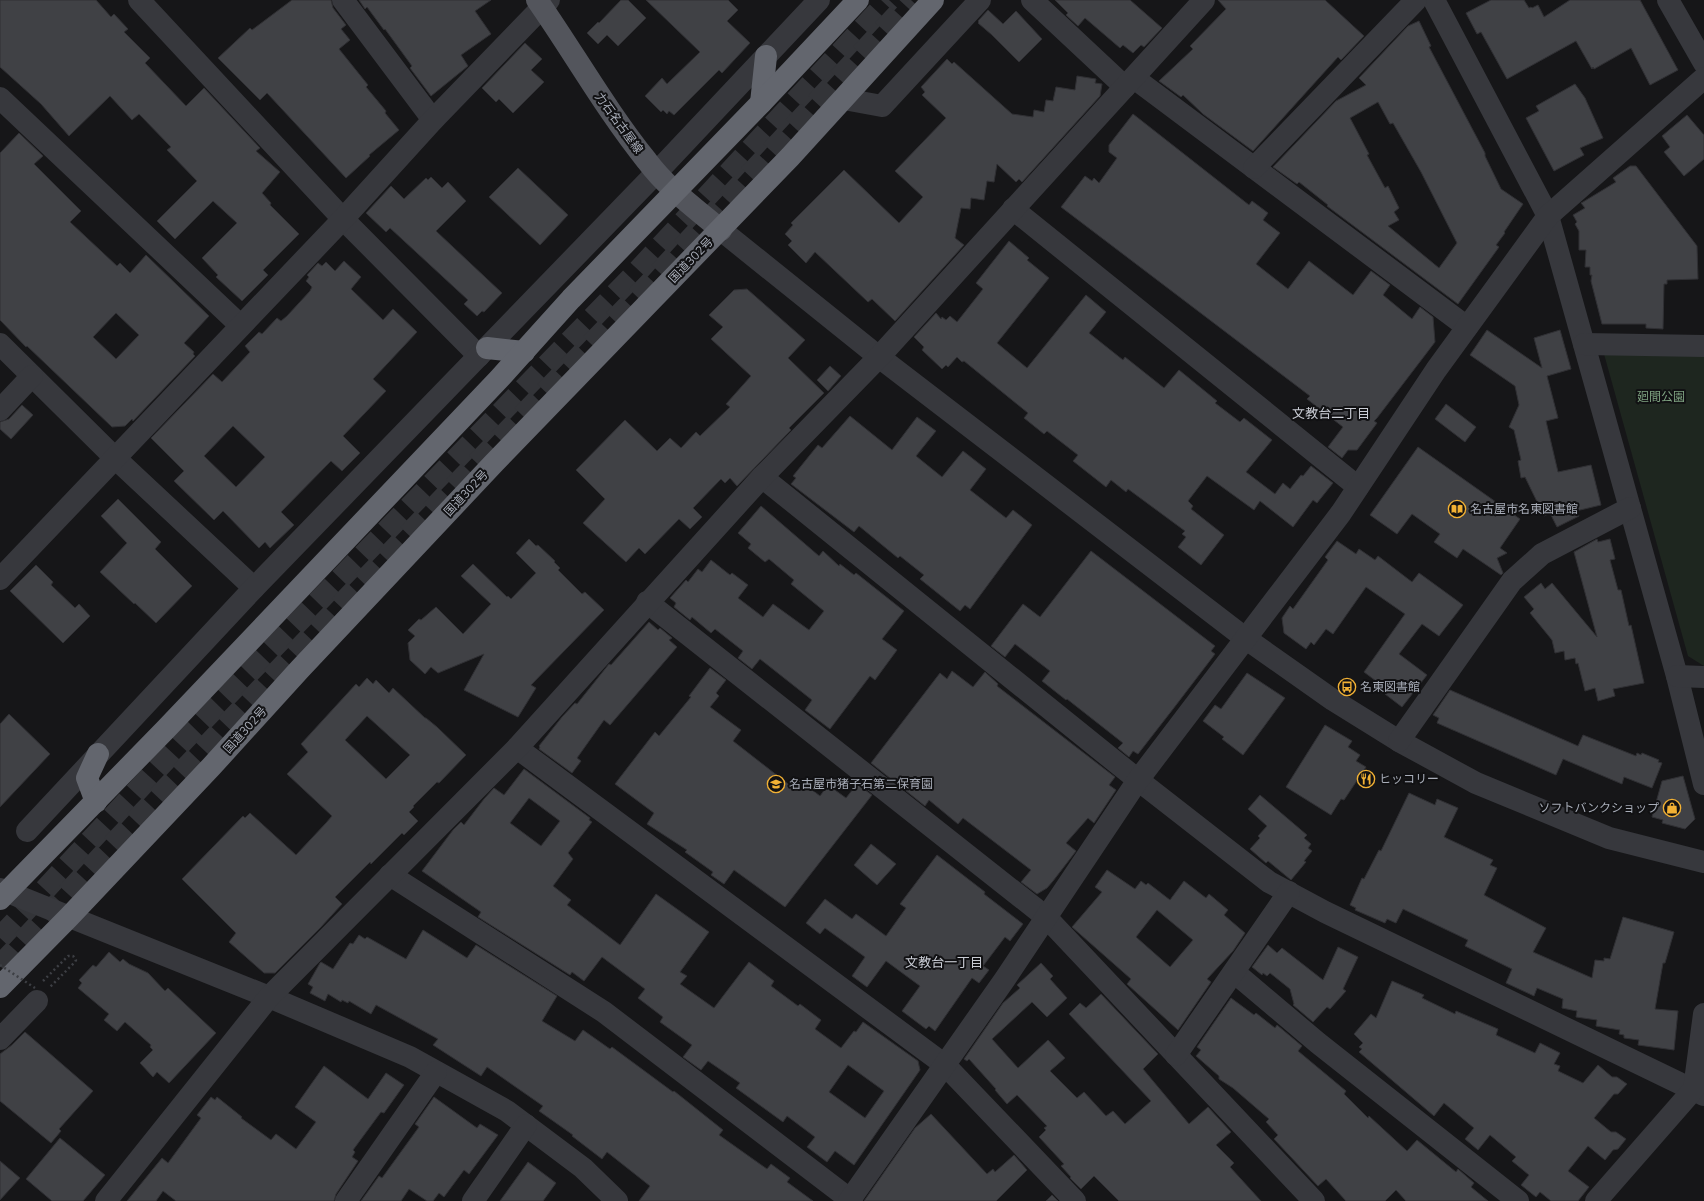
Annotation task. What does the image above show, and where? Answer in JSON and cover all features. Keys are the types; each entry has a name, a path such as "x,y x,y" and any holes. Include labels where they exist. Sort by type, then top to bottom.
{"highway":[{"path":"2,893 96,802 524,352 572,299 858,0"},
{"name":"国道302号","path":"0,987 69,917 494,463 720,230 844,99 933,0"},
{"path":"761,103 766,56"},
{"path":"483,352 524,352"},
{"path":"96,802 88,778 98,754"}],"main road":[{"name":"力石名古屋線","path":"542,2 595,90 647,162 675,191 720,230"}],"street":[{"path":"139,0 343,219 483,352"},
{"path":"343,0 433,120"},
{"path":"27,831 254,588 657,172 819,0"},
{"path":"844,99 882,106 980,0"},
{"path":"1032,0 1129,82 1254,168 1467,327"},
{"path":"106,1201 269,997 517,748 647,602 762,478 879,357 1204,0"},
{"path":"1254,168 1416,0"},
{"path":"1434,0 1548,216 1677,676 1704,784"},
{"path":"1668,0 1704,63"},
{"path":"0,579 343,219 542,2"},
{"path":"390,875 604,1012 851,1200 1046,918 1138,780 1341,513 1436,370 1548,216 1704,78"},
{"path":"0,98 240,326"},
{"path":"1013,209 1358,487"},
{"path":"720,230 879,357 1245,638 1333,700 1399,741 1476,783 1609,838 1704,862"},
{"path":"0,344 115,458 254,588"},
{"path":"1584,344 1704,346"},
{"path":"0,410 32,376"},
{"path":"762,478 1138,780 1270,882 1325,912 1699,1092"},
{"path":"1399,741 1512,581 1542,554 1630,508"},
{"path":"647,602 1046,918 1314,1201"},
{"path":"1677,676 1704,677"},
{"path":"517,748 945,1065 1075,1201"},
{"path":"1176,1055 1289,892"},
{"path":"2,893 69,917 269,997 410,1057 507,1111 583,1168 617,1201"},
{"path":"1234,972 1318,1043 1518,1201"},
{"path":"0,1039 37,1000"},
{"path":"1596,1201 1699,1092 1704,1014"},
{"path":"346,1201 436,1072"},
{"path":"473,1201 526,1125"}],"path":[{"path":"0,965 35,988 68,956 73,956 76,960 75,962 37,1000"}],"green space":[{"name":"廻間公園","path":"1604,354 1704,354 1704,666 1688,656"}],"building":[{"path":"0,0 96,0 111,17 114,14 128,29 124,32 150,58 145,63 186,106 204,88 260,148 256,151 280,172 262,193 271,203 270,205 299,234 263,270 268,275 242,301 216,277 218,275 202,258 237,223 213,201 175,239 157,221 197,181 167,150 171,147 139,114 132,120 110,96 69,136 41,104 0,67"},
{"path":"292,0 331,0 333,8 346,25 341,29 350,40 339,49 368,85 366,87 386,111 385,113 399,130 369,155 370,156 346,178 267,93 260,100 218,58 250,28 252,30"},
{"path":"359,0 491,0 475,11 491,34 461,55 468,66 431,96 410,68 412,66 385,29 384,30 367,7 365,9"},
{"path":"621,0 628,0 646,18 618,46 607,35 598,44 587,33"},
{"path":"646,0 728,0 738,10 727,21 750,43 722,73 719,70 674,115 669,111 667,114 663,110 661,112 645,96 662,78 667,84 700,52"},
{"path":"1055,0 1130,0 1162,28 1144,47 1141,45 1133,53 1123,45 1120,48 1085,18 1078,26 1066,15 1068,13"},
{"path":"1218,0 1325,0 1364,36 1341,60 1338,57 1253,151 1203,114 1183,95 1181,97 1159,81 1193,49 1190,46 1226,9"},
{"path":"1491,0 1524,0 1529,8 1538,5 1544,17 1570,0 1640,0 1678,70 1650,85 1631,48 1594,69 1593,67 1592,69 1576,41 1507,79 1481,32 1477,34 1466,13"},
{"path":"988,10 1003,24 1016,11 1042,39 1019,62 978,23 978,21"},
{"path":"1419,21 1431,46 1429,47 1485,153 1485,156 1501,189 1523,204 1496,245 1499,247 1458,304 1327,206 1328,205 1299,182 1297,184 1273,167 1336,101 1366,85 1359,78 1408,26","holes":["1378,102 1390,124 1393,123 1421,172 1457,243 1439,268 1388,226 1399,220 1394,212 1399,208 1388,186 1385,188 1367,155 1369,154 1350,118"]},
{"path":"525,43 542,59 531,70 544,82 513,113 499,99 496,102 482,88"},
{"path":"947,59 952,64 954,62 1012,114 1033,117 1034,110 1044,112 1046,100 1053,101 1056,87 1075,90 1077,76 1096,79 1095,83 1102,84 1100,96 1022,182 1019,179 1016,182 997,164 994,182 987,181 984,200 971,198 970,209 961,208 955,238 964,245 895,321 872,299 868,302 815,252 806,263 788,245 792,241 785,234 793,225 791,223 844,170 899,223 923,197 895,171 946,118 922,95 925,92 921,87"},
{"path":"1575,84 1585,98 1603,138 1580,148 1584,155 1554,171 1526,118 1539,111 1536,106"},
{"path":"1133,114 1249,205 1252,201 1268,213 1263,220 1280,233 1256,264 1288,289 1309,261 1353,295 1371,271 1390,285 1383,295 1412,319 1420,307 1433,317 1435,342 1374,421 1377,423 1357,450 1348,450 1342,458 1328,447 1343,427 1307,399 1310,396 1061,207 1085,176 1092,181 1094,178 1099,183 1117,158 1109,152 1109,145"},
{"path":"1687,115 1704,135 1704,159 1684,176 1664,152 1670,147 1662,136"},
{"path":"19,133 43,156 34,164 81,211 70,222 117,266 120,263 130,273 146,255 209,316 184,343 194,352 193,354 195,356 133,421 132,419 125,426 112,427 27,346 26,347 0,320 0,153","holes":["116,313 139,335 116,359 93,337"]},
{"path":"1630,166 1636,166 1697,246 1698,279 1667,280 1667,284 1664,284 1663,329 1646,328 1646,324 1602,324 1591,281 1592,275 1590,275 1590,267 1585,267 1586,250 1579,250 1579,231 1575,224 1577,222 1573,215 1585,208 1581,203 1616,182 1613,178"},
{"path":"518,168 568,215 540,245 489,197"},
{"path":"431,177 442,188 448,182 466,201 436,231 502,293 484,312 482,311 477,316 464,304 468,300 390,228 386,232 366,213 391,186 404,199 426,178 428,180"},
{"path":"1009,241 1029,258 1027,260 1049,278 997,343 1027,368 1086,295 1106,312 1089,333 1123,360 1125,357 1164,388 1179,370 1217,401 1215,403 1240,422 1244,418 1272,440 1246,472 1275,494 1283,483 1290,489 1301,475 1303,476 1311,466 1333,483 1317,503 1313,500 1293,527 1260,501 1254,510 1207,476 1188,501 1193,506 1191,509 1224,535 1201,565 1178,547 1186,537 1182,534 1185,531 1128,489 1126,492 1111,480 1106,487 1073,461 1078,455 1047,431 1044,434 1024,418 1028,413 964,361 962,362 957,357 948,367 946,365 942,369 922,350 924,347 914,337 936,313 941,319 942,317 946,320 950,316 957,322 983,289 976,283"},
{"path":"344,261 361,277 351,289 383,320 393,309 417,332 373,379 386,391 343,436 360,453 342,471 331,461 281,512 294,525 270,548 265,542 259,548 223,511 214,520 174,481 184,471 151,438 213,374 222,382 250,352 245,346 259,332 262,334 277,318 281,321 287,316 310,291 312,287 306,281 309,277 307,275 318,263 322,266 326,262 335,271","holes":["233,426 265,457 236,487 204,456"]},
{"path":"747,289 805,340 788,358 824,393 789,428 791,430 737,486 730,478 725,483 721,479 693,508 702,517 690,529 679,519 645,554 639,548 626,562 583,523 605,499 576,470 625,420 657,451 670,438 681,448 696,432 700,436 730,407 726,404 751,376 711,339 723,327 709,315 734,290"},
{"path":"1487,330 1542,368 1534,338 1560,330 1571,369 1547,376 1558,418 1546,421 1558,472 1591,465 1601,505 1576,511 1579,516 1557,527 1550,513 1544,516 1525,477 1521,478 1518,461 1521,460 1514,430 1509,427 1519,405 1515,386 1470,355"},
{"path":"830,366 841,376 828,391 817,380"},
{"path":"1446,404 1476,427 1465,442 1435,419"},
{"path":"22,405 33,415 11,439 0,429 0,422 9,419"},
{"path":"850,416 892,450 917,417 936,431 916,456 942,477 963,451 986,469 970,490 1006,518 1013,510 1032,525 970,609 965,605 960,611 920,579 924,575 900,556 898,558 859,526 854,532 791,484 796,478 793,476 818,445 822,448"},
{"path":"1418,447 1520,519 1500,548 1507,553 1497,558 1503,573 1501,575 1463,549 1457,558 1434,542 1440,534 1412,514 1397,534 1370,515"},
{"path":"118,499 161,542 155,549 192,586 156,623 100,572 127,543 101,516"},
{"path":"761,506 819,556 823,551 839,566 840,564 854,575 856,573 904,611 882,639 897,650 875,680 870,676 830,729 805,710 812,700 760,659 752,669 738,658 743,651 715,629 711,633 692,617 690,620 674,607 676,603 670,598 686,580 688,582 698,569 702,572 711,560 730,575 732,573 748,585 738,598 763,617 773,604 809,630 824,611 791,584 794,580 769,559 765,562 748,548 751,544 738,533"},
{"path":"529,539 536,546 538,545 555,561 554,562 560,568 558,570 582,594 585,592 604,610 531,685 536,688 518,717 464,690 484,654 438,673 431,667 425,674 410,660 408,643 415,636 408,630 419,619 421,620 436,607 463,634 491,604 461,576 473,564 507,597 508,596 511,599 536,573 516,553"},
{"path":"1597,539 1598,542 1610,539 1615,559 1610,560 1618,590 1621,590 1629,626 1631,625 1644,683 1613,689 1615,696 1598,701 1595,688 1585,691 1578,663 1576,664 1575,658 1565,660 1564,651 1555,653 1552,640 1530,613 1534,609 1524,597 1541,583 1545,589 1552,583 1597,637 1574,552"},
{"path":"1337,541 1356,554 1359,549 1375,560 1378,556 1412,582 1419,573 1463,605 1439,636 1422,624 1399,654 1427,675 1402,707 1385,694 1388,690 1364,672 1405,614 1366,587 1333,634 1326,629 1314,645 1311,642 1306,649 1284,633 1282,618 1290,606 1293,609 1328,560 1325,557"},
{"path":"1091,551 1215,646 1211,651 1215,654 1173,709 1138,754 1133,751 1129,757 1118,748 1123,743 1042,681 1050,671 1015,644 1005,657 991,646 1023,604 1040,617"},
{"path":"36,565 53,582 51,585 75,608 79,604 90,616 63,643 10,591"},
{"path":"649,622 658,630 660,628 672,638 669,640 677,647 610,725 604,720 577,758 581,761 572,773 539,749 539,746 562,717 575,703 577,704 609,664 611,665"},
{"path":"710,668 726,680 716,693 719,696 710,707 741,730 733,741 792,787 798,779 820,796 828,785 846,798 857,784 872,795 785,907 734,870 724,884 711,875 713,872 685,852 687,850 647,824 654,813 615,784 655,732 659,736 691,697 689,696"},
{"path":"952,671 973,687 985,672 998,684 997,686 1115,777 1109,785 1116,790 1094,823 1088,818 1066,843 1076,851 1047,888 1037,894 1021,882 1031,870 963,818 958,824 929,800 925,806 871,763 940,673 947,679"},
{"path":"1247,673 1285,698 1243,755 1222,739 1224,737 1203,721 1215,705 1221,709"},
{"path":"367,678 373,684 376,680 389,693 393,688 466,755 439,783 437,782 413,806 414,807 409,812 418,821 404,835 402,833 371,864 370,862 335,897 342,904 321,927 275,973 264,973 229,942 236,933 182,879 243,816 245,818 250,813 296,855 326,823 332,816 287,774 308,752 301,744 356,684 359,687","holes":["367,716 410,755 386,779 345,740"]},
{"path":"1450,690 1578,746 1583,735 1636,756 1637,753 1641,755 1642,753 1659,760 1658,762 1662,763 1652,788 1624,777 1622,784 1563,759 1556,775 1437,723 1439,718 1433,715"},
{"path":"9,714 50,754 0,807 0,724"},
{"path":"1325,725 1352,741 1348,747 1360,755 1356,761 1366,767 1344,800 1341,799 1331,815 1286,787"},
{"path":"524,769 590,818 589,820 592,822 568,853 573,859 553,886 571,900 567,905 620,945 656,894 709,932 680,972 687,976 680,984 714,1008 749,962 774,981 771,986 798,1006 800,1004 821,1020 815,1029 841,1048 863,1022 918,1061 920,1070 854,1165 835,1151 827,1162 807,1147 815,1137 787,1116 783,1122 736,1088 740,1083 708,1061 701,1070 683,1057 692,1045 660,1022 663,1017 638,998 645,989 602,957 584,981 572,972 570,975 478,917 481,912 422,871 453,830 461,822 464,825 494,788 504,795","holes":["529,798 560,821 541,846 510,823","848,1065 884,1091 865,1118 829,1092"]},
{"path":"1683,776 1695,819 1685,829 1662,823 1663,820 1652,817 1662,781"},
{"path":"1409,793 1435,805 1437,799 1458,808 1444,837 1493,860 1490,865 1497,868 1484,895 1546,928 1533,952 1592,978 1595,960 1604,961 1604,958 1610,959 1623,917 1674,932 1665,963 1663,963 1655,1009 1678,1011 1674,1050 1638,1045 1639,1040 1624,1038 1624,1035 1619,1034 1620,1030 1596,1026 1597,1020 1576,1017 1577,1011 1562,1008 1563,999 1537,988 1534,996 1506,983 1512,969 1465,946 1468,940 1403,909 1396,923 1387,919 1385,923 1355,910 1356,908 1350,905 1362,878 1364,879 1379,850 1381,851"},
{"path":"1260,795 1307,835 1304,838 1311,844 1308,848 1312,851 1304,861 1306,862 1291,880 1268,861 1266,863 1250,849 1260,838 1258,836 1267,826 1248,809"},
{"path":"871,844 896,864 877,885 854,865"},
{"path":"937,855 1023,924 1010,941 1005,937 983,966 989,970 979,983 972,978 935,1031 929,1026 926,1029 902,1011 920,986 886,961 867,987 852,976 865,957 825,928 820,934 806,923 825,899 852,919 856,914 886,936 906,908 900,904"},
{"path":"1107,870 1135,889 1141,881 1146,885 1148,883 1170,900 1184,881 1206,898 1209,894 1228,910 1224,915 1245,933 1233,951 1207,979 1211,982 1178,1030 1127,984 1131,979 1072,927 1102,892 1095,887","holes":["1157,910 1193,940 1170,967 1136,937"]},
{"path":"423,930 467,958 476,945 557,996 542,1021 575,1041 583,1030 610,1049 612,1047 673,1092 674,1091 723,1130 719,1135 767,1169 771,1164 790,1178 787,1182 813,1201 639,1201 650,1186 607,1152 602,1159 572,1136 573,1135 539,1111 543,1106 487,1067 481,1076 433,1045 438,1039 376,1005 371,1014 349,1001 348,1003 342,1000 341,1002 328,994 325,1001 310,993 313,987 308,984 320,963 321,962 333,969 350,943 353,944 359,935 365,939 367,937 406,959"},
{"path":"1268,945 1277,953 1282,948 1323,980 1338,947 1358,957 1343,989 1346,991 1330,1009 1327,1007 1313,1022 1293,1005 1290,989 1270,973 1267,976 1263,973 1262,975 1252,967"},
{"path":"109,952 120,962 123,959 129,964 148,973 165,991 168,988 216,1033 169,1083 157,1072 153,1077 140,1063 153,1050 150,1047 151,1045 125,1022 117,1031 104,1020 109,1014 78,988 82,983 79,980 93,965 96,967"},
{"path":"1041,963 1053,976 1050,979 1067,998 1047,1017 1032,1002 992,1039 1018,1068 1048,1040 1065,1058 1050,1071 1077,1098 1084,1092 1106,1116 1113,1111 1125,1124 1151,1101 1069,1014 1080,1003 1086,1008 1101,994 1158,1054 1143,1069 1189,1124 1208,1107 1231,1132 1216,1145 1234,1163 1230,1167 1261,1201 1119,1201 1094,1176 1081,1189 1070,1178 1071,1177 1061,1166 1064,1164 1039,1137 1046,1130 1044,1128 1047,1126 1017,1095 1007,1104 995,1090 996,1089 969,1059 967,1061 964,1059 1003,1003 1020,988 1017,985"},
{"path":"1392,981 1424,995 1422,998 1455,1014 1456,1011 1498,1029 1496,1035 1535,1053 1540,1043 1560,1053 1554,1064 1560,1066 1558,1071 1583,1083 1598,1065 1612,1077 1617,1077 1627,1084 1618,1094 1614,1094 1594,1118 1611,1132 1616,1132 1626,1139 1618,1149 1613,1150 1605,1160 1588,1146 1568,1171 1589,1187 1578,1201 1551,1201 1540,1192 1536,1197 1521,1185 1529,1175 1512,1161 1516,1157 1490,1135 1478,1150 1465,1139 1474,1128 1444,1103 1434,1116 1359,1052 1362,1049 1359,1047 1363,1043 1354,1034 1371,1014 1376,1018"},
{"path":"1231,998 1254,1015 1256,1013 1275,1028 1277,1025 1302,1046 1298,1051 1346,1091 1344,1094 1368,1118 1369,1116 1407,1151 1417,1140 1456,1172 1458,1169 1474,1183 1471,1187 1488,1201 1406,1201 1396,1190 1385,1201 1346,1201 1326,1179 1318,1186 1274,1139 1278,1135 1266,1122 1269,1119 1233,1088 1219,1079 1219,1076 1196,1056 1201,1050 1197,1047"},
{"path":"25,1032 93,1091 59,1129 61,1131 51,1143 0,1101 0,1054"},
{"path":"324,1066 368,1099 386,1073 404,1085 384,1113 381,1112 353,1150 355,1152 352,1157 358,1161 336,1194 334,1201 176,1201 163,1191 156,1201 127,1201 162,1158 168,1163 201,1118 197,1115 211,1097 215,1100 217,1097 242,1117 241,1118 271,1140 276,1134 296,1149 316,1122 295,1107"},
{"path":"434,1097 477,1128 480,1124 498,1135 469,1174 464,1170 444,1197 439,1193 433,1201 427,1201 409,1189 401,1201 361,1201 379,1176 382,1178 419,1127 415,1124"},
{"path":"931,1114 987,1174 993,1169 995,1172 1014,1155 1027,1170 996,1201 864,1201 915,1128"},
{"path":"60,1138 105,1175 83,1201 52,1201 26,1179"},
{"path":"0,1161 20,1178 0,1200"},
{"path":"528,1162 556,1183 543,1201 500,1201"},
{"path":"1052,1195 1058,1201 1046,1201"}],"tunnel":[{"path":"0,938 185,739 636,273 889,0"},
{"path":"0,966 101,857 354,591 649,284 911,0"}],"place":[{"name":"名古屋市名東図書館","path":"1457,509"},
{"name":"名東図書館","path":"1347,687"},
{"name":"ヒッコリー","path":"1366,779"},
{"name":"名古屋市猪子石第二保育園","path":"776,784"},
{"name":"ソフトバンクショップ","path":"1672,808"}],"district":[{"name":"文教台二丁目","path":"1331,414"},
{"name":"文教台一丁目","path":"944,963"}]}
